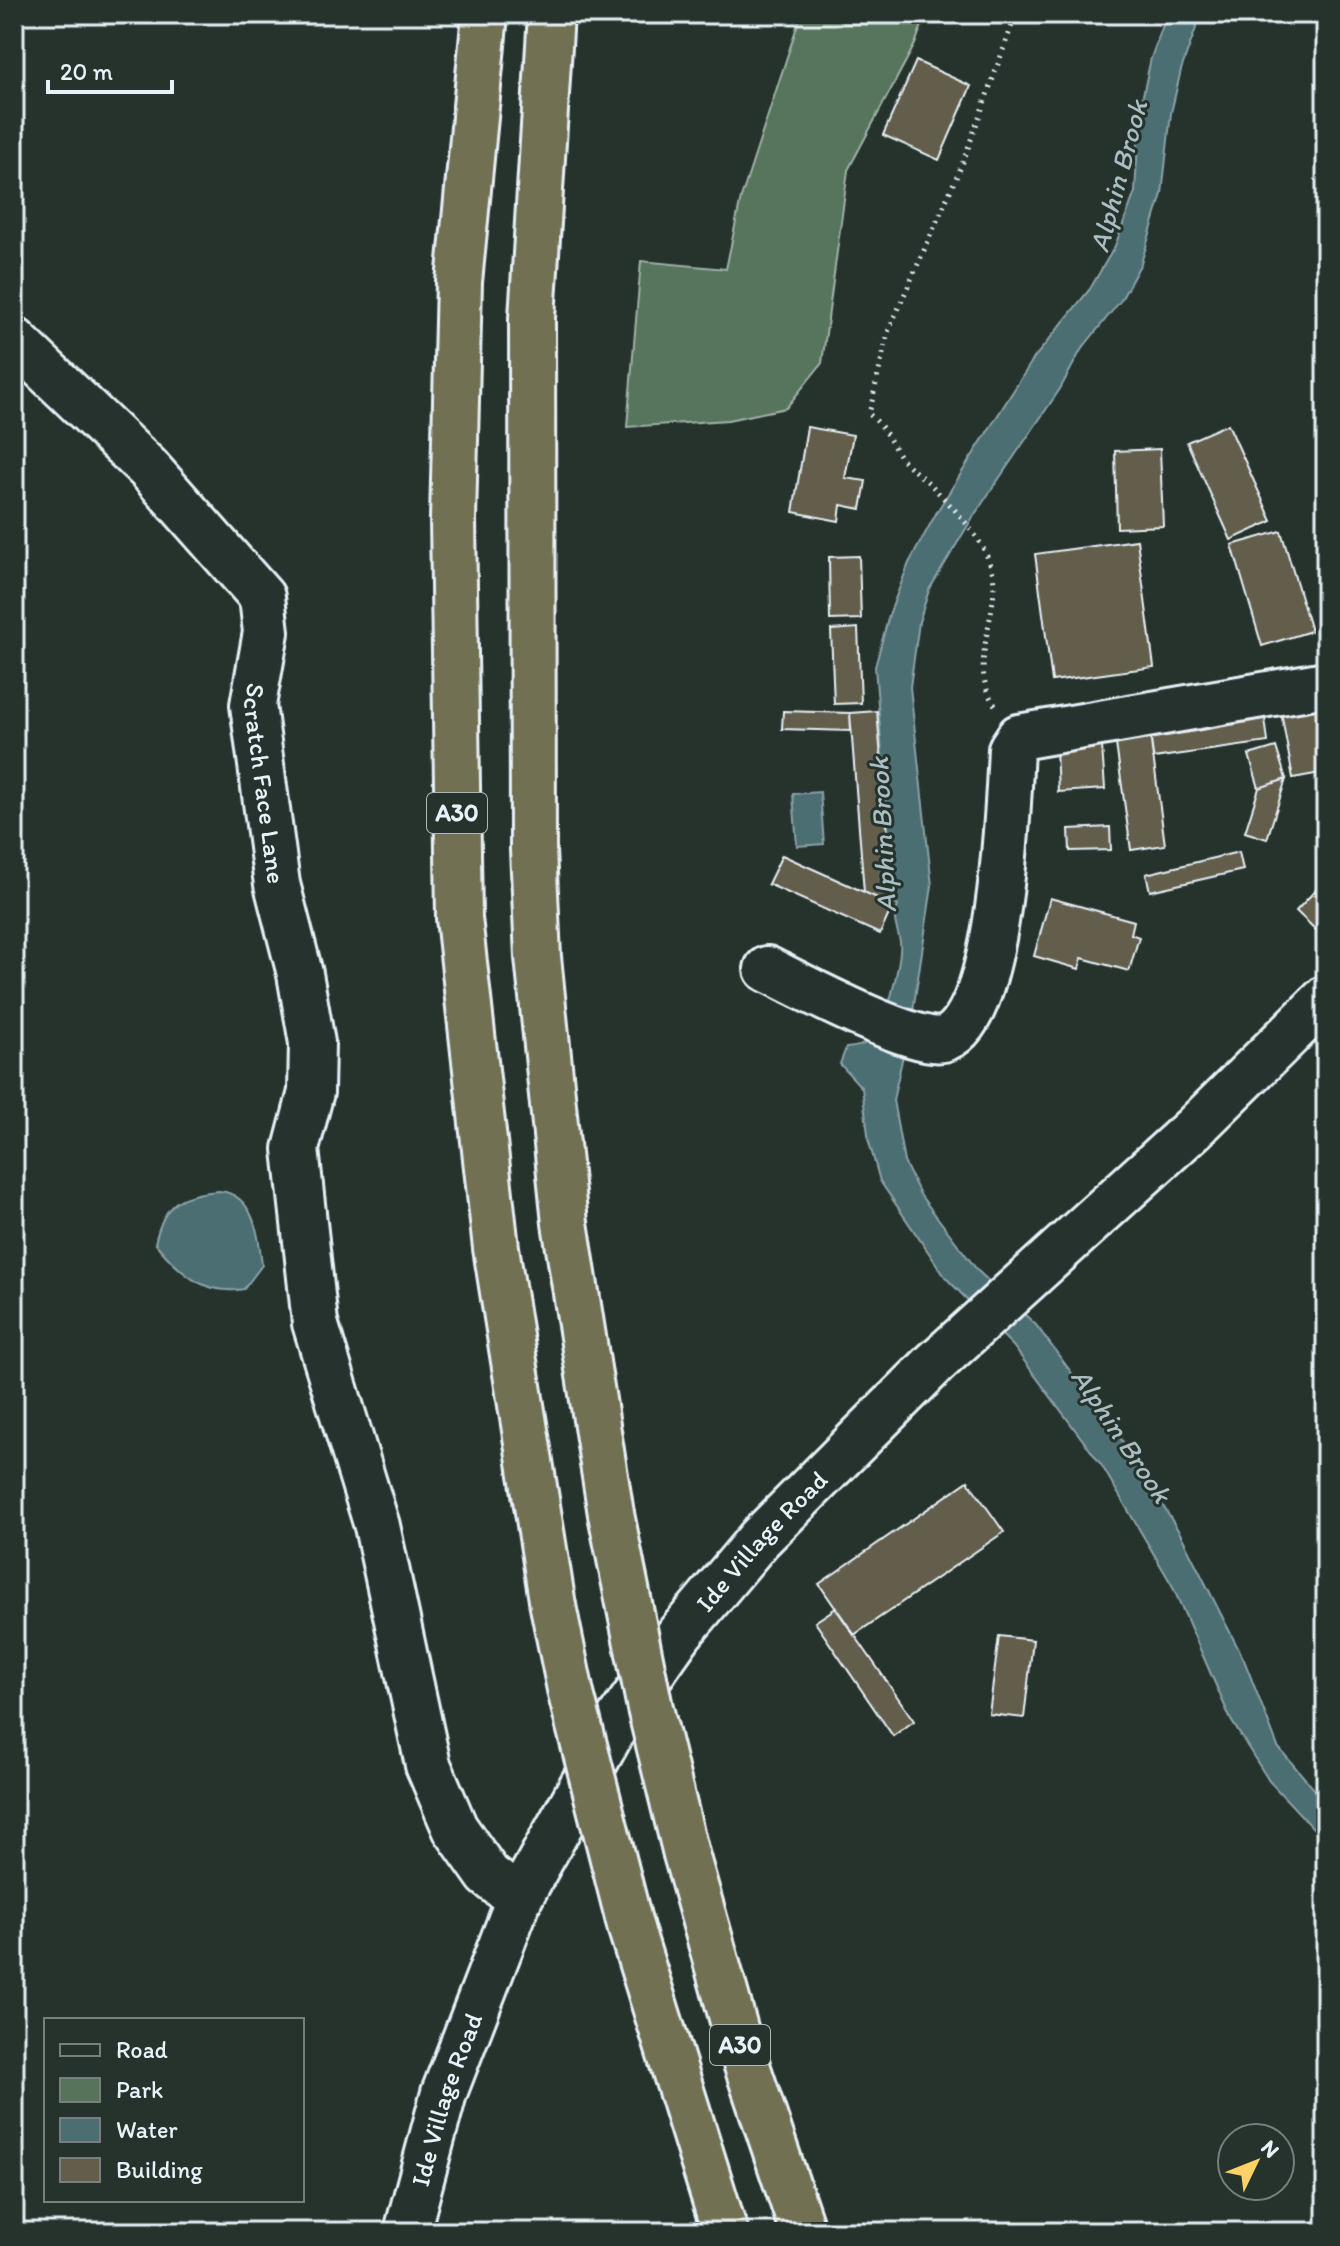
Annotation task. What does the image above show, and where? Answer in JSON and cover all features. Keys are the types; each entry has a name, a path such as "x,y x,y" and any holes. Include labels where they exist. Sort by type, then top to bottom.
{"highway":[{"name":"A30","path":"485,14 458,313 453,519 459,918 496,1248 553,1606 571,1694 631,1929 725,2232"},
{"name":"A30","path":"551,14 532,318 533,850 538,957 565,1223 611,1514 650,1708 686,1854 738,2039 803,2232"}],"street":[{"name":"Scratch Face Lane","path":"14,340 148,468 262,597 266,632 253,705 277,884 300,974 312,1043 311,1092 296,1149 315,1323 377,1526 428,1765 463,1840 488,1875 519,1899"},
{"path":"767,969 894,1027 942,1039 957,1030 984,982 1004,873 1011,749 1019,737 1326,684"},
{"name":"Ide Village Road","path":"407,2232 444,2093 519,1899 618,1721 680,1633 760,1538 935,1363 1194,1128 1326,998"}],"path":[{"path":"1016,14 963,162 888,332 869,414 885,428 902,459 933,487 974,533 989,561 994,584 983,665 987,694 1019,737"}],"green space":[{"path":"801,14 926,14 915,44 848,170 822,363 786,408 728,420 627,427 641,261 726,269 741,198"}],"water":[{"path":"1167,14 1201,14 1181,70 1171,113 1162,194 1141,263 1121,300 1081,350 1060,389 973,517 929,590 919,622 910,687 932,886 913,1011 893,1100 904,1162 921,1196 978,1271 1036,1325 1126,1446 1181,1535 1244,1660 1278,1747 1326,1803 1326,1842 1269,1781 1231,1720 1172,1585 1102,1466 1013,1346 946,1278 880,1181 869,1142 862,1088 840,1064 846,1048 868,1042 879,1030 892,991 900,950 875,667 889,615 909,563 938,510 1034,358 1090,289 1115,246 1135,192 1140,109 1151,58"},
{"path":"820,792 824,844 797,846 793,794"},
{"path":"219,1191 240,1200 256,1229 262,1265 244,1289 217,1289 194,1280 155,1243 163,1218 175,1203 193,1195"}],"building":[{"path":"916,61 971,86 939,160 883,135"},
{"path":"1228,424 1272,521 1231,540 1187,442"},
{"path":"807,427 853,435 845,478 866,481 861,509 841,505 839,521 793,512"},
{"path":"1160,449 1163,526 1117,528 1115,451"},
{"path":"1281,531 1311,631 1262,646 1232,545"},
{"path":"1137,540 1154,667 1052,681 1035,554"},
{"path":"859,556 861,619 830,620 829,557"},
{"path":"858,628 861,703 834,704 831,630"},
{"path":"1326,704 1326,772 1293,778 1281,712"},
{"path":"1264,710 1268,742 1153,758 1149,725"},
{"path":"783,711 850,713 851,731 782,729"},
{"path":"877,711 893,905 864,892 850,713"},
{"path":"1149,725 1165,845 1131,850 1114,730"},
{"path":"1102,746 1105,789 1058,792 1056,749"},
{"path":"1276,747 1286,779 1259,788 1249,755"},
{"path":"1286,779 1267,839 1245,832 1259,788"},
{"path":"1110,827 1111,850 1070,851 1069,829"},
{"path":"1239,852 1243,870 1150,891 1146,874"},
{"path":"782,855 893,905 880,934 768,884"},
{"path":"1326,879 1326,922 1317,931 1296,911"},
{"path":"1050,898 1134,921 1131,934 1139,937 1129,971 1082,958 1079,969 1034,956"},
{"path":"968,1481 1004,1532 854,1635 819,1584"},
{"path":"836,1608 914,1721 893,1736 815,1622"},
{"path":"999,1636 1033,1640 1024,1718 989,1714"}],"water label":[{"name":"Alphin Brook","path":"1118,176"},
{"name":"Alphin Brook","path":"882,835"},
{"name":"Alphin Brook","path":"1122,1435"}]}
